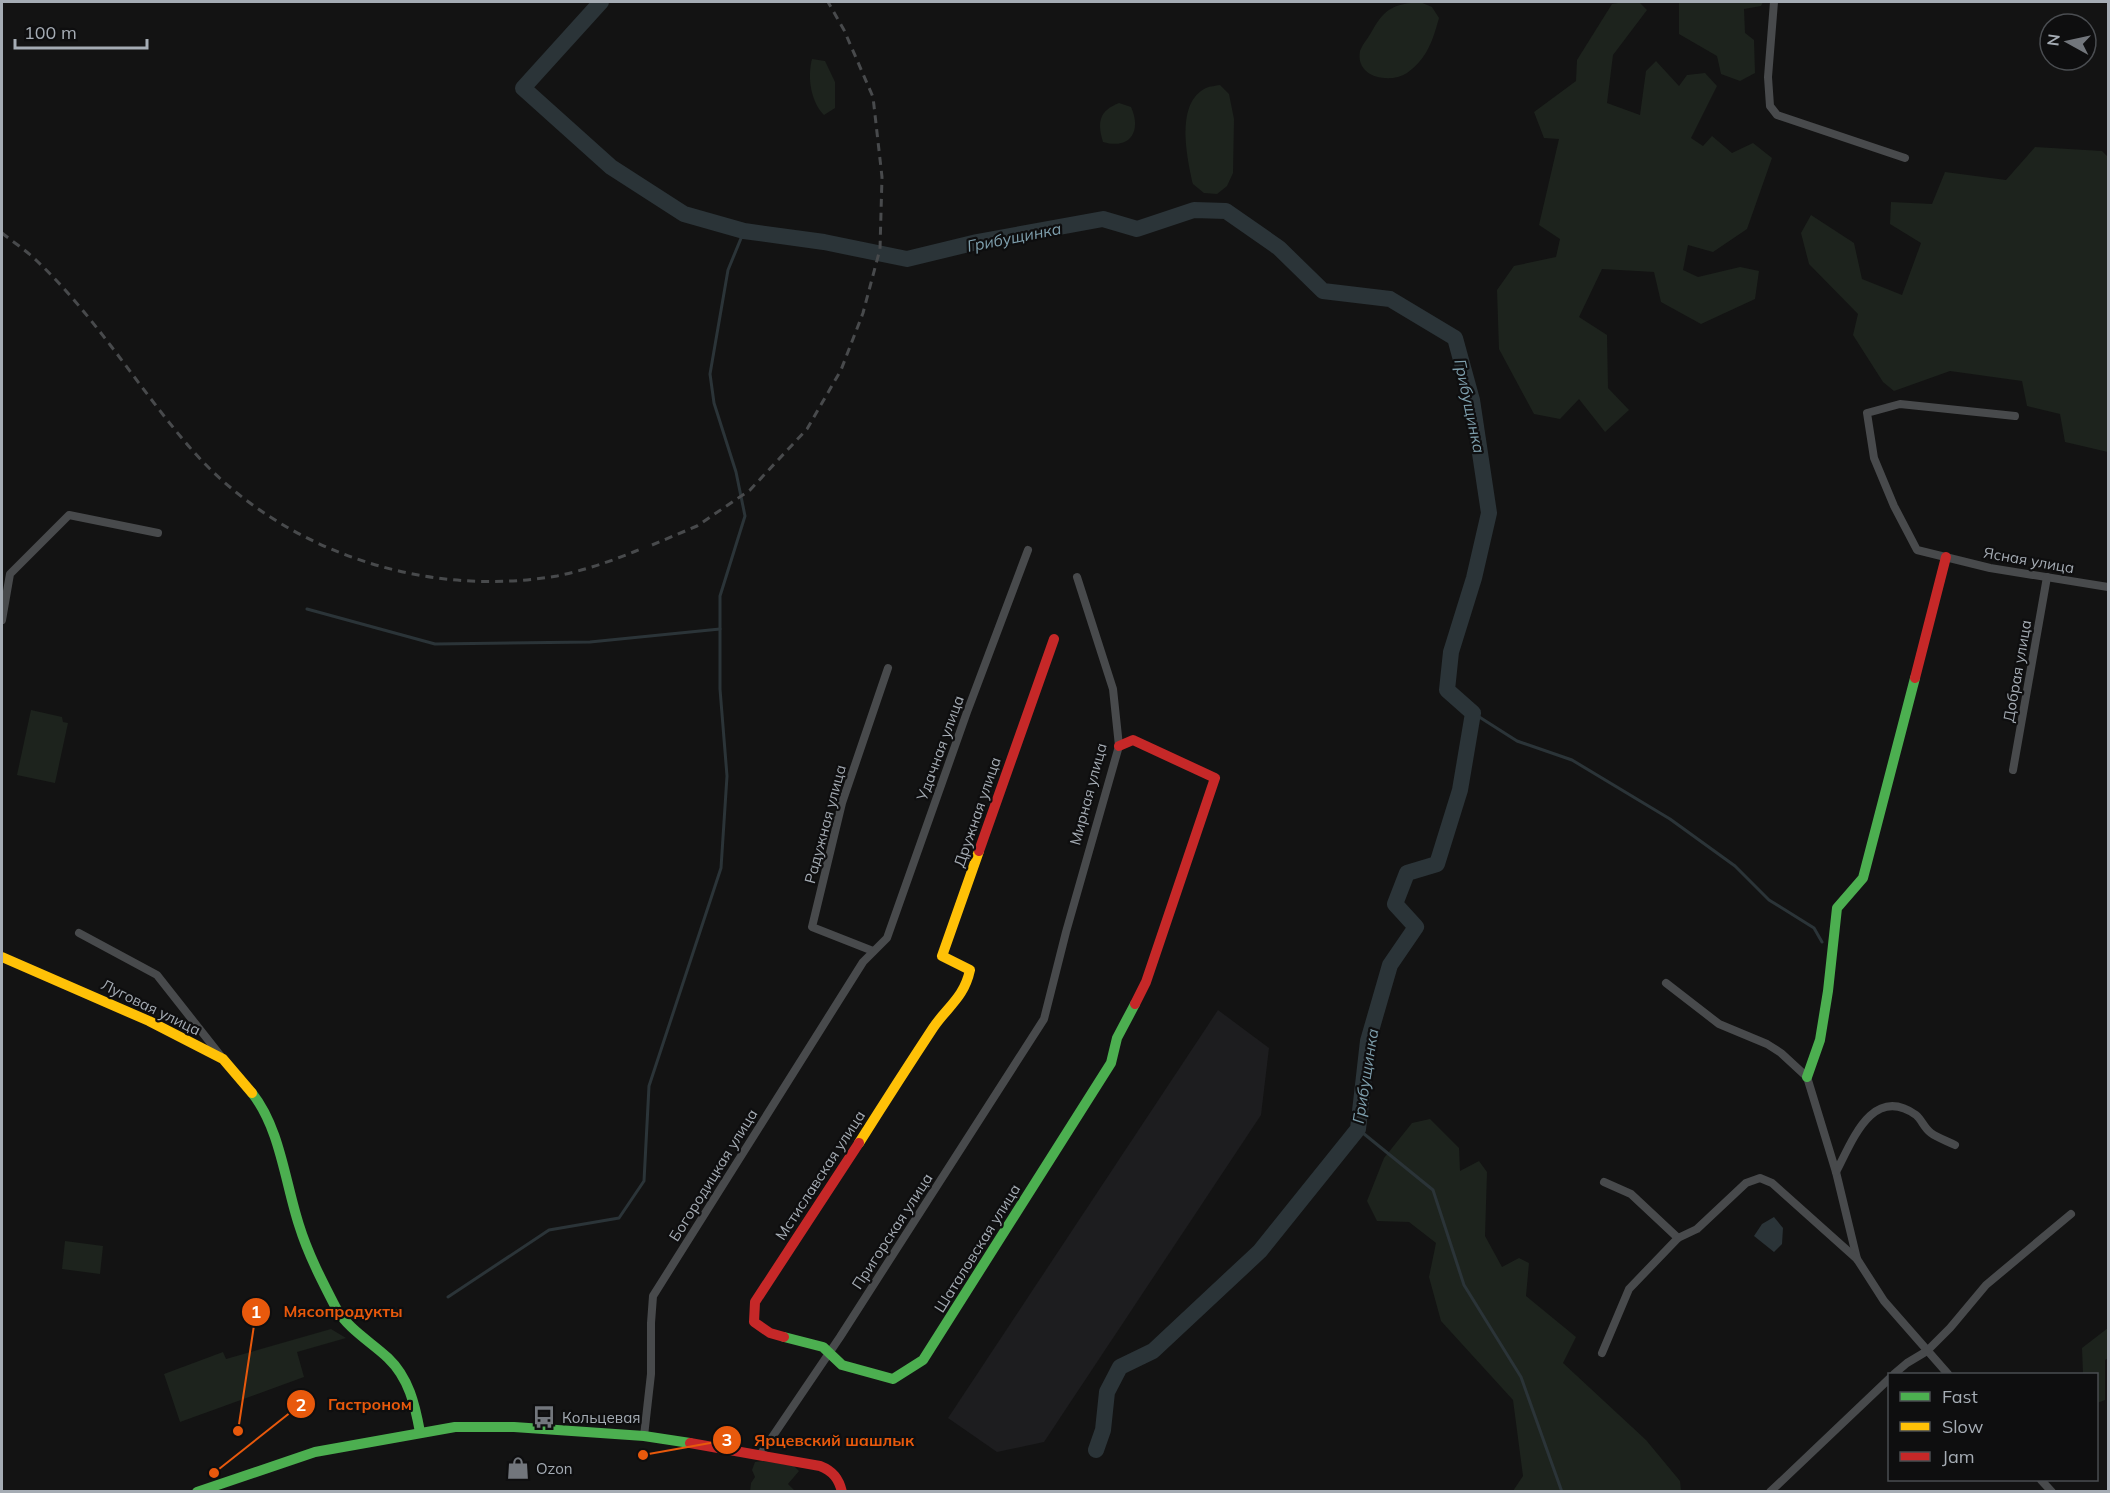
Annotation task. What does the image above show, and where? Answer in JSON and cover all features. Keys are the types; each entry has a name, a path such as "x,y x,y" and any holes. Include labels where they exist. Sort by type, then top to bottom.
{"street":[{"path":"1774,2 1768,77 1770,106 1777,115 1905,158"},
{"name":"Ясная улица","path":"2015,416 1900,404 1867,413 1874,458 1894,506 1917,550 1990,568 2109,587"},
{"path":"2,620 10,574 69,515 158,533"},
{"name":"Удачная улица","path":"873,951 886,938 1028,550"},
{"path":"1807,1077 1820,1040 1837,908 1863,878 1946,557"},
{"name":"Мирная улица","path":"1044,1019 1066,932 1119,746 1113,689 1077,577"},
{"name":"Добрая улица","path":"2013,770 2047,577"},
{"name":"Дружная улица","path":"969,981 970,970 942,956 1054,639"},
{"name":"Радужная улица","path":"873,951 812,927 842,803 888,668"},
{"name":"Шаталовская улица","path":"829,1354 842,1365 893,1379 923,1360 1112,1063 1117,1038 1146,982 1215,778 1133,740 1119,746"},
{"path":"79,933 157,975 223,1059"},
{"name":"Богородицкая улица","path":"644,1436 651,1374 653,1296 863,962 873,951"},
{"name":"Луговая улица","path":"2,957 149,1021 223,1059 254,1095 266,1113 312,1261 338,1311 346,1322 389,1359 404,1377 416,1410 420,1432"},
{"name":"Мстиславская улица","path":"829,1354 823,1347 770,1333 754,1322 755,1302 935,1025 960,997 969,981"},
{"path":"1666,982 1719,1024 1767,1044 1781,1053 1807,1077 1836,1172 1857,1259 1884,1301 1947,1373"},
{"name":"Пригорская улица","path":"760,1455 829,1354 1044,1019"},
{"path":"1836,1172 1868,1116 1879,1109 1888,1107 1906,1110 1918,1117 1929,1132 1955,1145"},
{"path":"1602,1353 1629,1289 1678,1239 1697,1229 1746,1183 1760,1178 1772,1183 1857,1259"},
{"path":"1604,1182 1630,1194 1678,1239"},
{"path":"1895,1373 1927,1351 1986,1286 2071,1214"},
{"path":"1770,1491 1888,1380"},
{"path":"197,1491 315,1452 455,1427 513,1426 644,1436 826,1467 839,1480 842,1491"}],"shaded area":[{"path":"1420,2 1432,7 1439,18 1432,41 1420,62 1407,73 1392,78 1383,78 1368,73 1360,60 1360,51 1381,17 1397,6"},
{"path":"1639,2 1647,10 1613,55 1607,103 1640,115 1646,71 1656,61 1679,86 1687,75 1705,73 1717,86 1691,138 1703,146 1712,136 1732,153 1753,143 1772,158 1747,229 1713,252 1688,245 1683,270 1698,277 1740,267 1759,271 1755,299 1701,324 1661,302 1654,272 1602,269 1579,317 1607,335 1608,388 1629,410 1605,432 1579,399 1560,419 1534,414 1499,349 1497,290 1514,266 1556,257 1560,239 1539,225 1559,139 1544,138 1534,112 1576,81 1577,60 1612,4"},
{"path":"1679,2 1763,2 1761,6 1744,9 1745,33 1754,40 1755,73 1740,81 1721,74 1717,56 1679,34"},
{"path":"812,59 825,61 835,82 835,108 824,115 811,89"},
{"path":"1220,85 1229,94 1234,119 1233,173 1227,186 1217,194 1204,193 1193,184 1186,146 1187,118 1196,95 1206,88"},
{"path":"1119,103 1131,107 1135,124 1134,131 1127,141 1112,144 1103,142 1100,129 1101,118 1107,110"},
{"path":"2035,147 2102,151 2108,157 2108,452 2065,442 2060,414 2027,406 2022,381 1950,371 1894,391 1883,382 1853,335 1858,314 1809,264 1801,233 1811,215 1854,243 1862,279 1902,295 1921,243 1890,224 1891,202 1932,204 1945,172 2006,180"},
{"path":"31,710 62,717 63,722 68,723 55,783 17,775"},
{"path":"1218,1010 1269,1048 1261,1115 1044,1442 997,1452 948,1418"},
{"path":"1430,1119 1459,1148 1460,1171 1479,1161 1487,1172 1485,1236 1502,1267 1519,1258 1529,1263 1526,1296 1576,1337 1563,1363 1646,1440 1680,1481 1681,1491 1513,1491 1523,1476 1513,1400 1441,1321 1429,1277 1436,1243 1409,1222 1377,1221 1367,1201 1384,1158 1412,1123"},
{"path":"1774,1217 1783,1228 1782,1244 1774,1252 1754,1236 1762,1224"},
{"path":"65,1241 103,1246 100,1274 62,1269"},
{"path":"2108,1328 2105,1400 2098,1403 2098,1373 2083,1373 2082,1348"},
{"path":"331,1329 346,1338 297,1352 304,1377 180,1422 164,1374 223,1352 226,1359"},
{"path":"763,1461 794,1466 799,1471 788,1484 795,1491 750,1492 751,1483 755,1477 752,1470 755,1462"}],"waterway":[{"name":"Грибущинка","path":"601,2 523,88 611,167 684,214 744,231 824,242 907,259 977,242 1103,219 1137,229 1194,210 1226,211 1279,248 1323,291 1390,299 1455,338 1472,400 1489,513 1474,578 1451,652 1447,690 1473,713 1460,790 1437,864 1407,873 1395,904 1416,927 1390,965 1368,1041 1358,1129 1260,1251 1153,1351 1120,1367 1107,1392 1103,1430 1096,1450"},
{"path":"448,1297 549,1230 619,1218 644,1181 649,1086 721,868 727,776 720,689 720,596 745,516 736,472 714,403 710,374 728,270 744,231"},
{"path":"307,609 435,644 590,642 720,629"},
{"path":"1473,713 1517,741 1572,760 1670,819 1735,866 1769,900 1814,928 1822,942"},
{"path":"1358,1129 1433,1190 1464,1285 1521,1377 1562,1492"}],"railway":[{"path":"652,545 697,526 750,490 807,429 841,370 863,313 880,249 882,177 873,97 844,30 828,2"},
{"path":"2,233 33,257 58,282 186,443 222,480 262,512 307,538 354,558 403,572 454,580 506,581 557,576 579,571 643,548"}],"traffic: fast":[{"path":"1807,1077 1820,1040 1837,908 1863,878 1915,678"},
{"path":"784,1337 823,1347 842,1365 893,1379 923,1360 1111,1063 1117,1038 1135,1004"},
{"path":"252,1093 269,1122 281,1156 299,1225 321,1278 341,1316 388,1358 401,1374 413,1402 420,1432"},
{"path":"197,1492 315,1452 455,1427 514,1427 644,1436 690,1443"}],"traffic: slow":[{"path":"859,1143 933,1028 964,988 970,970 942,956 979,851"},
{"path":"2,957 149,1021 223,1059 252,1093"}],"traffic: jam":[{"path":"1915,678 1946,557"},
{"path":"979,851 1054,639"},
{"path":"1119,746 1133,740 1215,778 1146,982 1135,1004"},
{"path":"784,1337 770,1333 754,1322 755,1302 859,1143"},
{"path":"690,1443 820,1466 835,1476 842,1492"}],"place":[{"name":"Кольцевая","path":"544,1417"},
{"name":"Мясопродукты","path":"238,1431"},
{"name":"Ярцевский шашлык","path":"643,1455"},
{"name":"Ozon","path":"518,1468"},
{"name":"Гастроном","path":"214,1473"}]}
